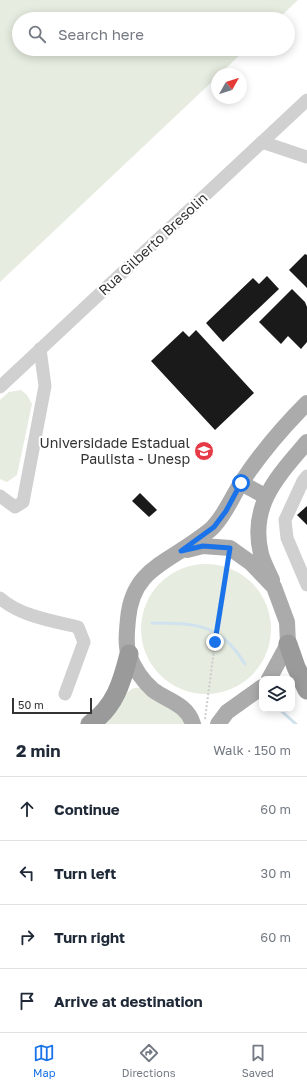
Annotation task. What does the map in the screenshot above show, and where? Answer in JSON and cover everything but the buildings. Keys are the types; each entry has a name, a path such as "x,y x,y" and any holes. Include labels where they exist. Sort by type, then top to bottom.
{"highway":[{"path":"288,644 296,667 307,690"},
{"path":"90,724 105,712 116,696 122,681 128,654"}],"main road":[{"path":"259,689 227,712 206,722 189,714 182,706 152,689 136,670 128,654 127,630 129,603 140,582 161,562 181,551 214,527 226,511 241,483 283,427 307,403"},
{"path":"271,676 288,644 287,622 261,554 258,530 260,510 266,496 284,469 307,442"},
{"path":"241,483 266,496"},
{"path":"181,551 203,546 230,548 251,563 274,587"}],"street":[{"name":"Rua Gilberto Bresolin","path":"0,387 307,100"},
{"path":"262,142 307,157"},
{"path":"0,496 15,507 23,502 45,386 40,350"},
{"path":"307,476 303,481 285,520 287,538 307,585"},
{"path":"0,598 5,603 26,613 78,627 84,642 65,694"}],"path":[{"path":"206,722 215,642 220,619 230,548"}],"shaded area":[{"path":"0,0 298,0 285,12 12,12 12,56 239,56 226,68 211,68 211,83 0,282"},
{"path":"21,390 27,395 32,404 17,475 7,482 0,479 0,400 9,392"},
{"path":"212,564 231,569 252,583 266,604 270,616 270,642 266,654 252,675 231,689 219,693 200,694 181,689 160,675 146,654 142,642 141,623 146,604 160,583 181,569 193,565"},
{"path":"134,688 140,688 177,713 188,724 99,724 121,699"}],"waterway":[{"path":"152,623 194,625 205,628 226,640 236,650 245,664"},
{"path":"282,712 296,724"}],"place":[{"name":"Universidade Estadual Paulista - Unesp","path":"204,451"}],"route":[{"path":"215,642 220,619 230,548 203,546 181,551 214,527 226,511 241,483"}]}
